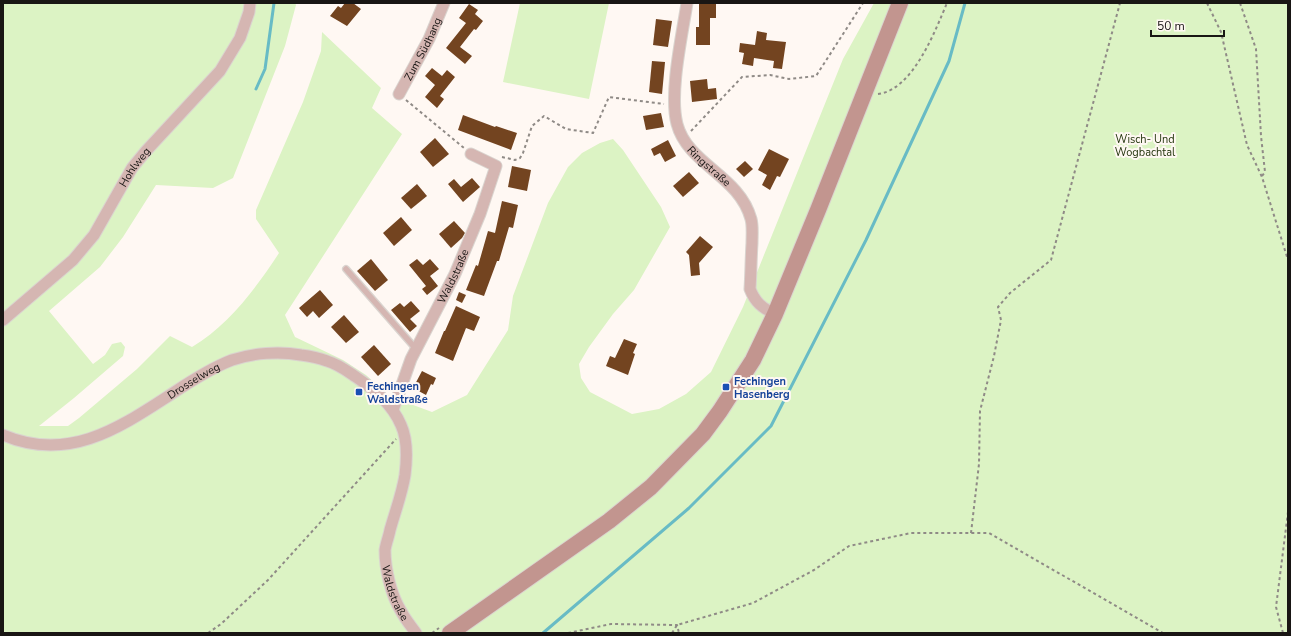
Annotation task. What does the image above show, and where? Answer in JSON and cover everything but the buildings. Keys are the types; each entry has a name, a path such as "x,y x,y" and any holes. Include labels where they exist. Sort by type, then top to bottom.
{"main road":[{"path":"445,630 609,521 656,482 703,434 720,411 753,360 775,314 900,3"}],"street":[{"name":"Hohlweg","path":"3,320 73,260 94,235 137,162 220,71 240,38 249,12 250,3"},
{"name":"Zum Südhang","path":"399,94 428,39 444,3"},
{"name":"Ringstraße","path":"687,3 676,78 675,105 677,124 684,140 692,151 729,182 739,193 746,205 752,220 750,289 754,299 766,310 775,314"},
{"path":"471,154 496,166"},
{"name":"Waldstraße","path":"393,410 411,359 454,274 480,214 496,166"},
{"name":"Drosselweg","path":"3,435 34,444 58,445 83,441 108,432 153,406 196,378 231,360 258,354 289,353 328,361 345,369 383,399"},
{"name":"Waldstraße","path":"383,399 393,410 403,430 407,460 405,476 385,548 387,570 391,587 400,610 416,633"}],"lane":[{"path":"346,269 416,349"}],"path":[{"path":"684,140 742,77 770,75 789,79 816,76 863,3"},
{"path":"863,96 882,93 896,86 906,77 926,51 947,3"},
{"path":"971,533 979,464 980,411 994,356 1001,320 998,307 1010,293 1051,260 1120,3"},
{"path":"1207,3 1221,32 1247,144 1262,177 1288,260"},
{"path":"1240,3 1256,48 1261,136 1265,172 1262,177"},
{"path":"399,94 471,154"},
{"path":"496,166 500,157 515,160 520,158 532,126 544,116 566,129 593,133 609,97 675,105"},
{"path":"208,633 268,580 403,430"},
{"path":"1283,633 1276,607 1288,512"},
{"path":"568,633 611,624 677,625 753,603 814,570 849,546 911,533 989,533 1163,633"},
{"path":"672,633 677,625"},
{"path":"677,625 679,633"},
{"path":"432,633 445,630"}],"green space":[{"name":"Wisch- Und Wogbachtal","path":"3,3 295,3 296,5 285,46 233,178 213,188 156,185 123,237 100,267 49,311 93,364 105,355 112,344 121,342 125,347 123,356 39,426 68,426 137,369 170,336 192,347 218,328 241,305 279,253 256,219 256,210 303,102 321,51 322,32 381,88 372,108 402,134 285,315 295,337 343,360 366,375 389,396 432,412 467,395 508,330 513,296 548,203 568,167 582,153 600,143 613,139 623,150 661,207 670,227 634,290 613,314 589,347 579,364 581,378 590,392 632,414 659,409 686,394 711,372 743,307 843,59 874,3 1288,3 1288,633 3,633"},
{"path":"520,3 609,3 589,99 503,82"}],"waterway":[{"path":"256,89 265,69 274,3"},
{"path":"543,633 689,508 771,426 866,240 949,61 965,3"}],"place":[{"name":"Fechingen Hasenberg","path":"726,387"},
{"name":"Fechingen Waldstraße","path":"359,392"}]}
